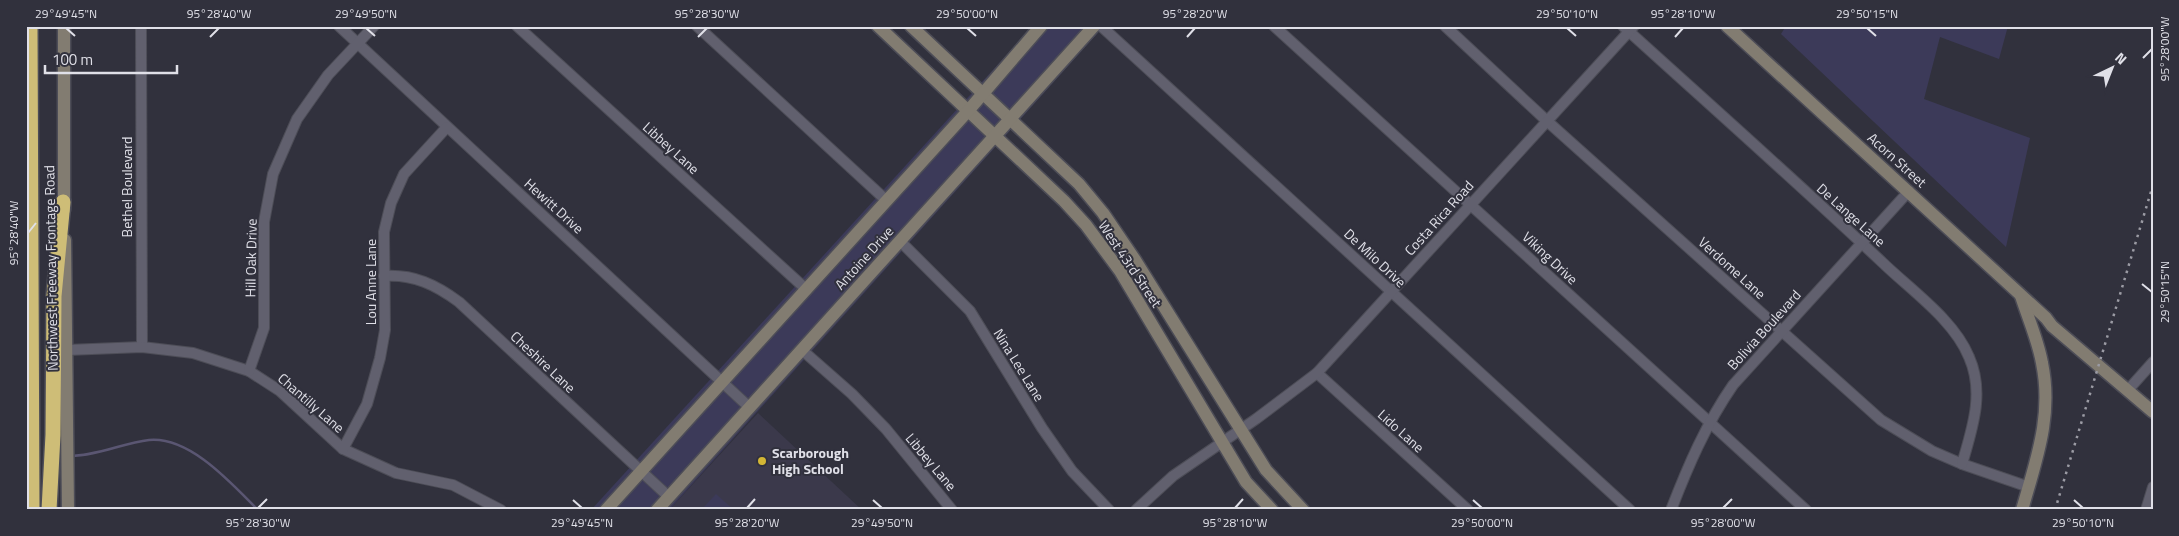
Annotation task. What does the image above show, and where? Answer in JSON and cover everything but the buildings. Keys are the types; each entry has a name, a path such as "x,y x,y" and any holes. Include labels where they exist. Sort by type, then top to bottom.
{"highway":[{"path":"30,26 32,510"},
{"path":"49,510 51,477 60,435 54,296 63,202"}],"main road":[{"name":"Northwest Freeway Frontage Road","path":"64,26 63,202 67,350 60,435 68,478 68,510"},
{"name":"West 43rd Street","path":"878,26 1064,201 1086,225 1120,271 1246,482 1272,510"},
{"name":"West 43rd Street","path":"911,26 1079,184 1103,213 1136,260 1266,470 1303,510"},
{"name":"Antoine Drive","path":"606,510 968,112 1041,26"},
{"name":"Antoine Drive","path":"657,510 1094,26"},
{"name":"Acorn Street","path":"1727,26 1910,191 2046,318 2052,326 2153,412"},
{"path":"1120,271 1136,260"},
{"path":"2021,296 2042,362 2046,395 2044,434 2022,510"}],"street":[{"name":"Bethel Boulevard","path":"141,26 142,348"},
{"name":"Hewitt Drive","path":"339,26 750,407"},
{"name":"Hill Oak Drive","path":"249,371 264,328 264,222 273,174 297,119 328,75 374,26"},
{"name":"Libbey Lane","path":"517,26 807,290"},
{"path":"696,26 887,201"},
{"name":"De Milo Drive","path":"1101,26 1630,510"},
{"name":"Viking Drive","path":"1274,26 1806,510"},
{"name":"Verdome Lane","path":"1445,26 1546,121 1881,420 1932,451 1962,464 2029,487"},
{"name":"Costa Rica Road","path":"1136,510 1173,476 1240,430 1317,373 1629,28"},
{"name":"De Lange Lane","path":"1629,28 1955,331 1970,358 1977,387 1975,420 1962,464"},
{"name":"Lou Anne Lane","path":"343,449 367,404 380,358 385,330 384,232 391,203 404,174 447,127"},
{"name":"Bolivia Boulevard","path":"1671,510 1689,465 1710,423 1733,385 1910,191"},
{"name":"Nina Lee Lane","path":"900,241 970,311 1042,428 1072,471 1109,510"},
{"name":"Cheshire Lane","path":"384,276 399,275 420,279 443,290 466,309 668,497"},
{"name":"Chantilly Lane","path":"67,350 142,348 193,353 249,371 280,391 343,449 396,473 453,485 500,510"},
{"name":"Libbey Lane","path":"802,350 852,394 879,422 952,510"},
{"path":"2128,390 2153,362"},
{"name":"Lido Lane","path":"1317,373 1468,510"},
{"path":"2146,510 2153,487"}],"shaded area":[{"path":"1033,26 1104,26 669,510 591,510"},
{"path":"1786,26 2008,26 1999,59 1940,37 1924,99 2030,138 2006,247 1781,34"},
{"name":"Scarborough High School","path":"758,413 862,510 669,510"},
{"path":"716,494 734,510 701,510"}],"waterway":[{"path":"70,456 90,454 149,440 164,441 180,446 209,464 223,475 258,510"}],"railway":[{"path":"2055,510 2153,185"}],"place":[{"name":"Scarborough High School","path":"762,461"}]}
